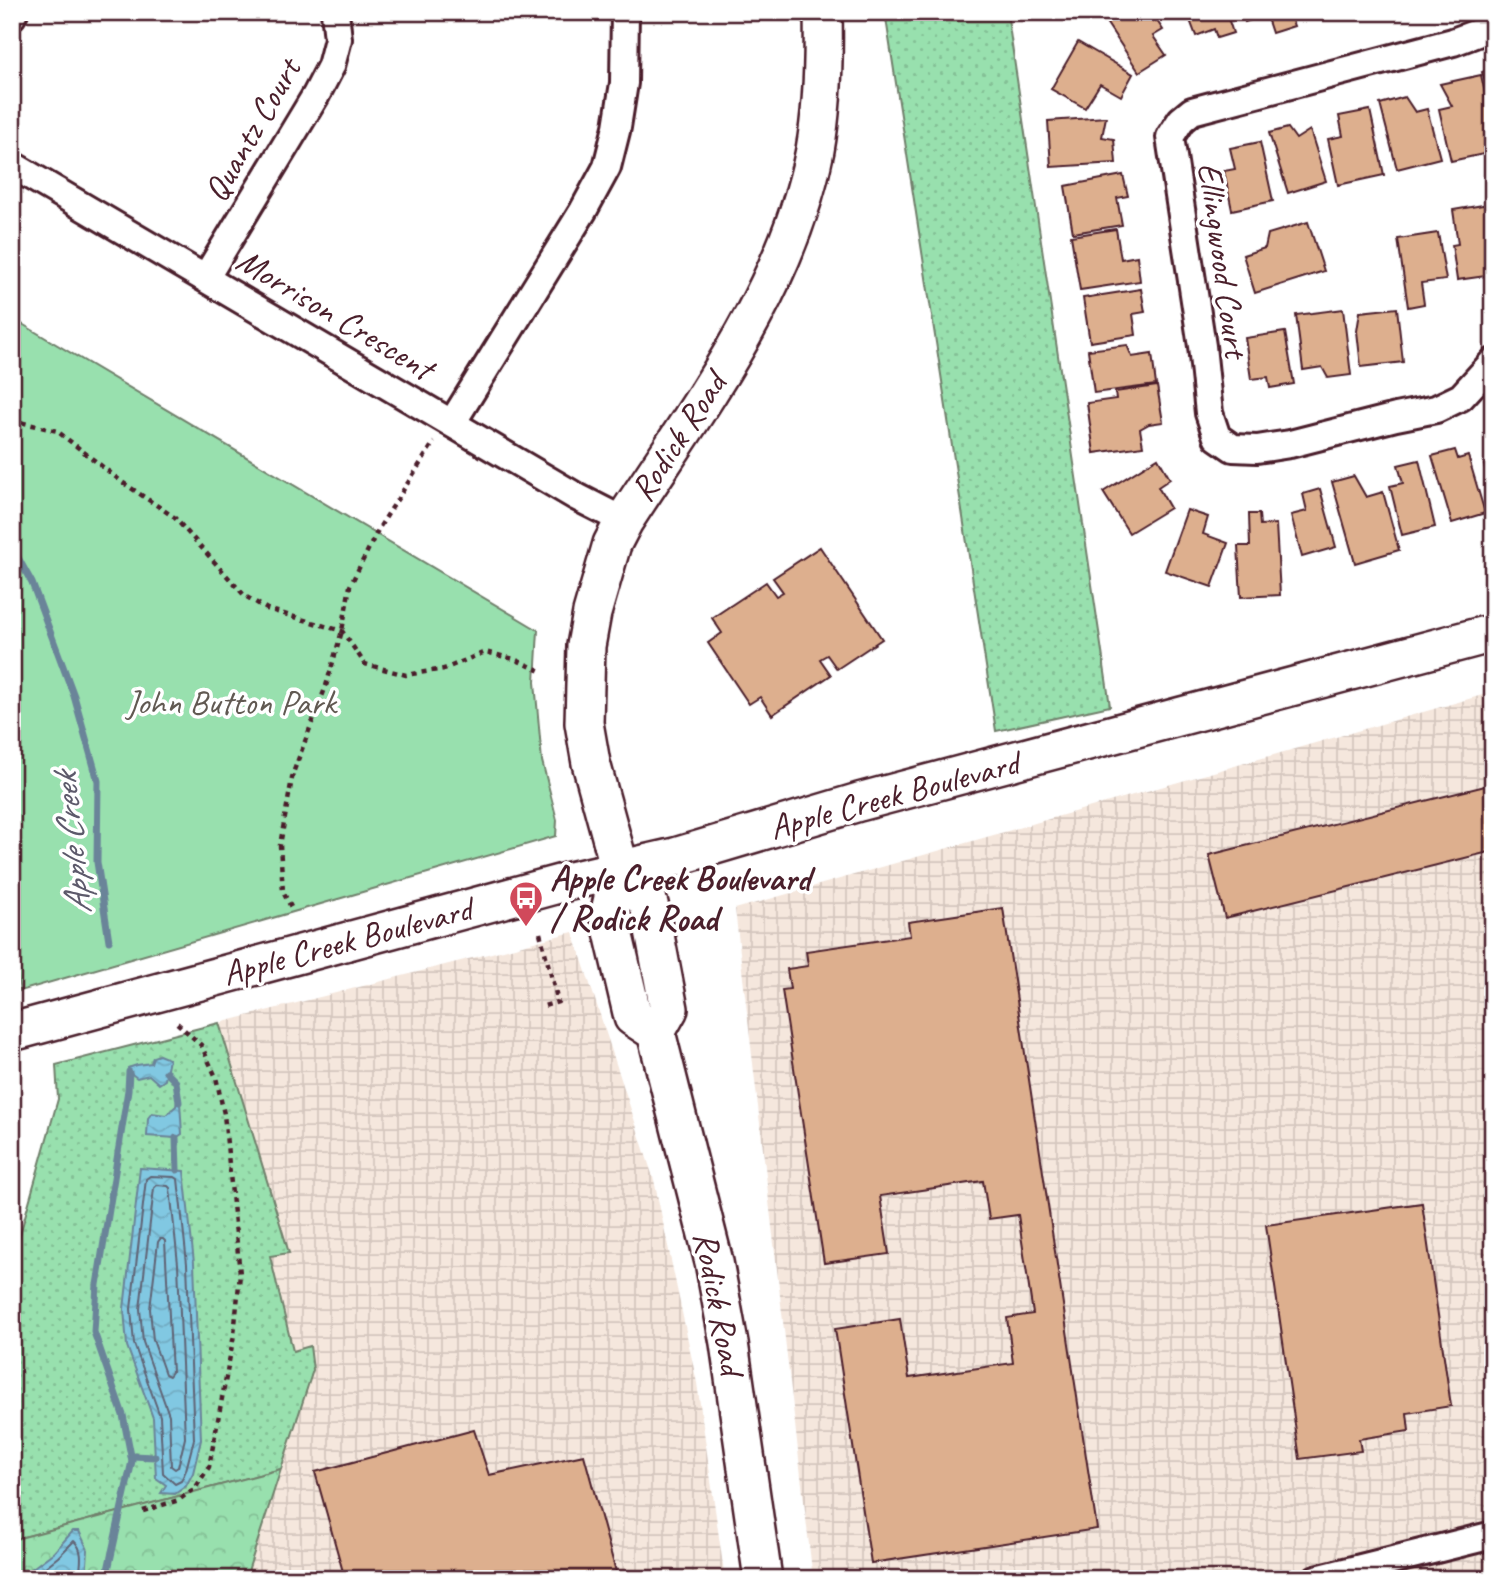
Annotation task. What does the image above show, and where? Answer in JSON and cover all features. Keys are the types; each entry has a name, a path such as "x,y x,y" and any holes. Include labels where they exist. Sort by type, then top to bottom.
{"main road":[{"name":"Rodick Road","path":"763,1579 729,1343 714,1262 656,1032 633,1017 608,915 620,869 591,762 584,723 586,646 592,613 612,544 624,521 726,363 782,259 815,150 821,107 823,12"},
{"name":"Apple Creek Boulevard","path":"12,1032 620,869 675,857 859,802 1493,633"}],"street":[{"name":"Quantz Court","path":"206,277 331,66 338,39 335,12"},
{"path":"443,432 583,211 607,167 624,83 625,12"},
{"name":"Ellingwood Court","path":"1493,27 1453,42 1192,111 1181,120 1170,136 1202,346 1209,413 1217,437 1233,448 1257,449 1290,444 1436,409 1461,397 1493,362"},
{"name":"Morrison Crescent","path":"12,165 206,277 443,432 624,521"},
{"path":"1316,1579 1493,1535"}],"path":[{"path":"12,420 57,431 122,482 174,517 245,596 267,609 342,631 365,664 406,675 444,669 485,652 514,659 541,671"},
{"path":"291,907 283,892 281,845 293,773 326,686 342,631 350,586 379,528 443,432"},
{"path":"540,933 558,1002 544,1006"},
{"path":"143,1511 179,1500 196,1487 209,1468 234,1335 240,1274 223,1114 216,1077 201,1045 177,1023"}],"shaded area":[{"path":"1493,692 1493,1579 813,1579 735,909"},
{"path":"573,932 654,1180 697,1383 725,1579 248,1579 310,1347 293,1352 270,1256 289,1252 219,1023"}],"green space":[{"path":"885,12 1007,12 1110,706 996,731"},
{"name":"John Button Park","path":"12,318 538,630 535,682 542,761 557,820 556,836 20,991 12,950"},
{"path":"219,1023 289,1253 270,1256 293,1351 310,1346 313,1370 281,1469 12,1540 12,1263 58,1099 56,1065"},
{"path":"281,1469 249,1568 248,1579 12,1579 12,1540"}],"water":[{"path":"159,1055 169,1059 165,1080 159,1084 149,1075 137,1078 129,1072 128,1068 151,1063 153,1057"},
{"path":"177,1100 180,1102 182,1134 176,1138 147,1136 148,1118 152,1113 166,1115 176,1106"},
{"path":"140,1168 184,1171 194,1263 201,1440 193,1473 186,1486 175,1494 161,1493 166,1485 156,1478 153,1418 127,1346 124,1309"},
{"path":"73,1531 79,1531 88,1550 86,1579 18,1579 54,1552"}],"building":[{"path":"1108,12 1151,12 1163,30 1153,36 1166,55 1139,72 1102,16"},
{"path":"1187,12 1226,12 1233,33 1217,38 1214,29 1196,36"},
{"path":"1242,12 1289,12 1294,26 1272,33 1266,15 1245,22"},
{"path":"1078,42 1133,74 1121,96 1100,84 1085,108 1051,89"},
{"path":"1493,68 1493,102 1482,72"},
{"path":"1481,75 1493,129 1493,152 1451,161 1439,109 1452,106 1440,84"},
{"path":"1405,97 1415,112 1427,109 1440,158 1397,169 1380,104"},
{"path":"1370,110 1384,175 1338,185 1328,139 1343,136 1339,116"},
{"path":"1106,117 1102,137 1114,139 1116,163 1051,167 1048,121"},
{"path":"1288,128 1296,139 1310,130 1326,181 1288,193 1269,133"},
{"path":"1260,142 1273,201 1232,210 1224,171 1235,169 1230,148"},
{"path":"1123,175 1128,196 1117,198 1122,225 1073,233 1065,186"},
{"path":"1489,204 1493,230 1493,275 1457,280 1452,245 1458,244 1453,210"},
{"path":"1308,222 1324,271 1255,293 1243,255 1265,248 1268,234"},
{"path":"1116,229 1121,259 1137,256 1140,281 1080,290 1071,236"},
{"path":"1438,233 1446,280 1421,283 1424,304 1408,307 1398,239"},
{"path":"1141,289 1145,312 1133,314 1136,335 1090,342 1083,298"},
{"path":"1397,308 1403,362 1361,367 1357,331 1360,312"},
{"path":"1343,309 1351,375 1328,378 1322,367 1303,370 1296,315"},
{"path":"1285,332 1294,384 1270,388 1268,377 1251,379 1245,338"},
{"path":"1127,345 1132,357 1152,354 1156,385 1094,393 1088,350"},
{"path":"1157,386 1163,422 1149,424 1140,429 1143,446 1094,453 1087,403 1116,399 1115,392"},
{"path":"1455,450 1458,459 1468,456 1485,513 1452,523 1432,456"},
{"path":"1158,458 1170,479 1158,487 1170,508 1129,533 1103,492"},
{"path":"1419,460 1435,527 1402,535 1390,486 1403,483 1398,465"},
{"path":"1493,462 1493,496 1484,465"},
{"path":"1354,476 1366,497 1383,492 1399,550 1355,563 1332,482"},
{"path":"1320,489 1336,547 1302,557 1291,515 1307,511 1303,494"},
{"path":"1187,510 1208,517 1203,534 1228,543 1212,587 1165,571"},
{"path":"1249,514 1259,514 1260,525 1276,524 1280,595 1241,597 1238,546 1250,546"},
{"path":"820,547 882,639 837,669 827,655 820,659 831,675 772,715 760,697 749,704 708,643 722,633 712,618 766,582 776,596 783,592 773,578"},
{"path":"1493,784 1493,851 1225,918 1209,855"},
{"path":"1003,908 1097,1529 871,1563 835,1329 900,1319 909,1378 1013,1363 1007,1318 1033,1314 1018,1215 989,1219 983,1181 880,1196 889,1254 824,1263 782,990 790,989 787,969 808,966 806,951 910,936 908,922"},
{"path":"1422,1203 1451,1406 1407,1413 1409,1431 1359,1439 1361,1451 1300,1459 1266,1225"},
{"path":"474,1430 489,1475 584,1455 618,1579 345,1579 315,1472"}],"waterway":[{"name":"Apple Creek","path":"12,547 32,583 74,696 98,781 97,862 109,941"},
{"name":"Apple Creek","path":"106,1579 132,1461 123,1415 94,1332 97,1285 129,1072"},
{"name":"Apple Creek","path":"166,1072 176,1082 179,1102"},
{"name":"Apple Creek","path":"176,1138 177,1170"},
{"name":"Apple Creek","path":"131,1456 155,1457"}],"place":[{"name":"Apple Creek Boulevard / Rodick Road","path":"526,928"}]}
